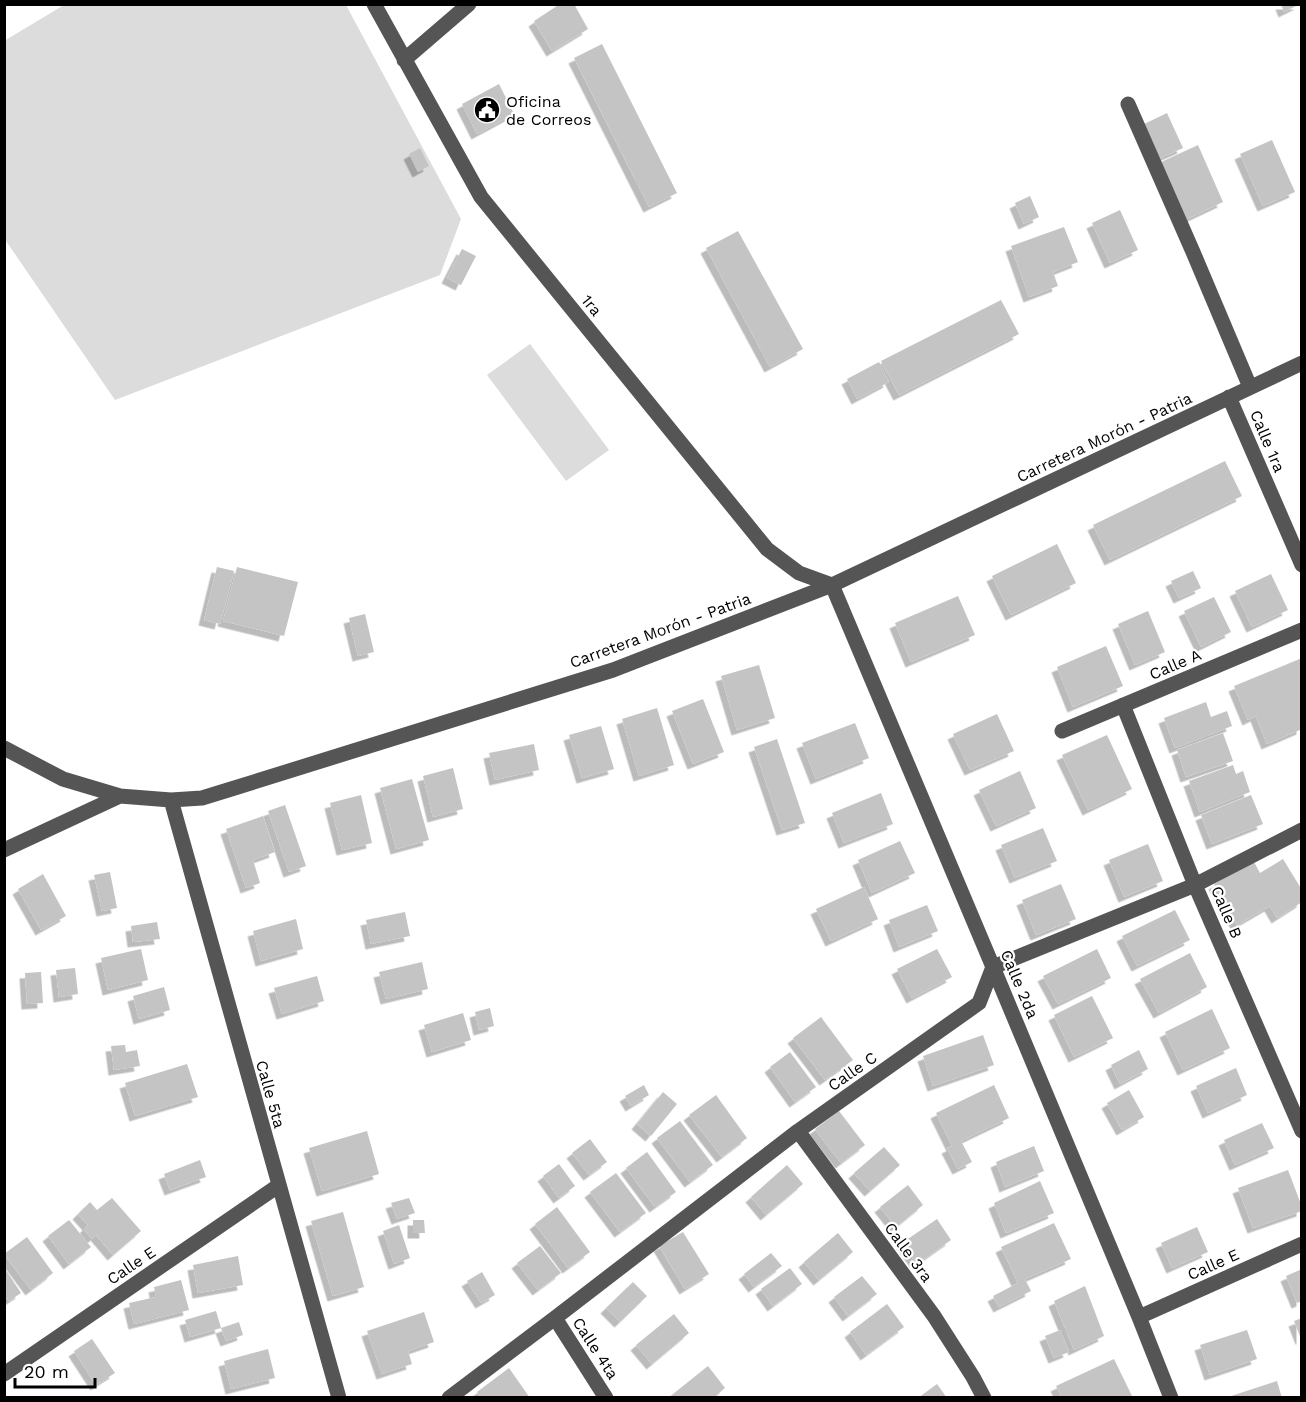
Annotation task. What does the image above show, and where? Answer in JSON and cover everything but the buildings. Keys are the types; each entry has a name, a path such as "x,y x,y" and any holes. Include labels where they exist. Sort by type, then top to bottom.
{"street":[{"name":"1ra","path":"374,4 481,196 767,549 799,573 832,585"},
{"path":"404,60 468,4"},
{"path":"1128,104 1250,387"},
{"name":"Carretera Morón - Patria","path":"4,748 63,779 120,796 171,800 202,798 612,670 832,585 1302,363"},
{"name":"Calle 1ra","path":"1229,397 1302,565"},
{"name":"Calle 2da","path":"832,585 1171,1398"},
{"name":"Calle A","path":"1062,731 1302,630"},
{"name":"Calle B","path":"1123,705 1196,885 1302,1131"},
{"path":"4,850 120,796"},
{"name":"Calle 5ta","path":"171,800 339,1398"},
{"path":"993,967 1196,885 1302,830"},
{"name":"Calle C","path":"449,1398 798,1131 979,1003 993,967"},
{"name":"Calle 3ra","path":"798,1131 934,1316 974,1377 984,1398"},
{"name":"Calle E","path":"4,1374 278,1186"},
{"name":"Calle E","path":"1139,1317 1302,1244"},
{"name":"Calle 4ta","path":"555,1318 606,1398"}],"shaded area":[{"path":"64,5 346,5 461,219 440,275 115,400 6,241 5,236 4,41"},
{"path":"530,344 609,450 566,481 487,375"}],"place":[{"name":"Oficina de Correos","path":"487,110"}]}
